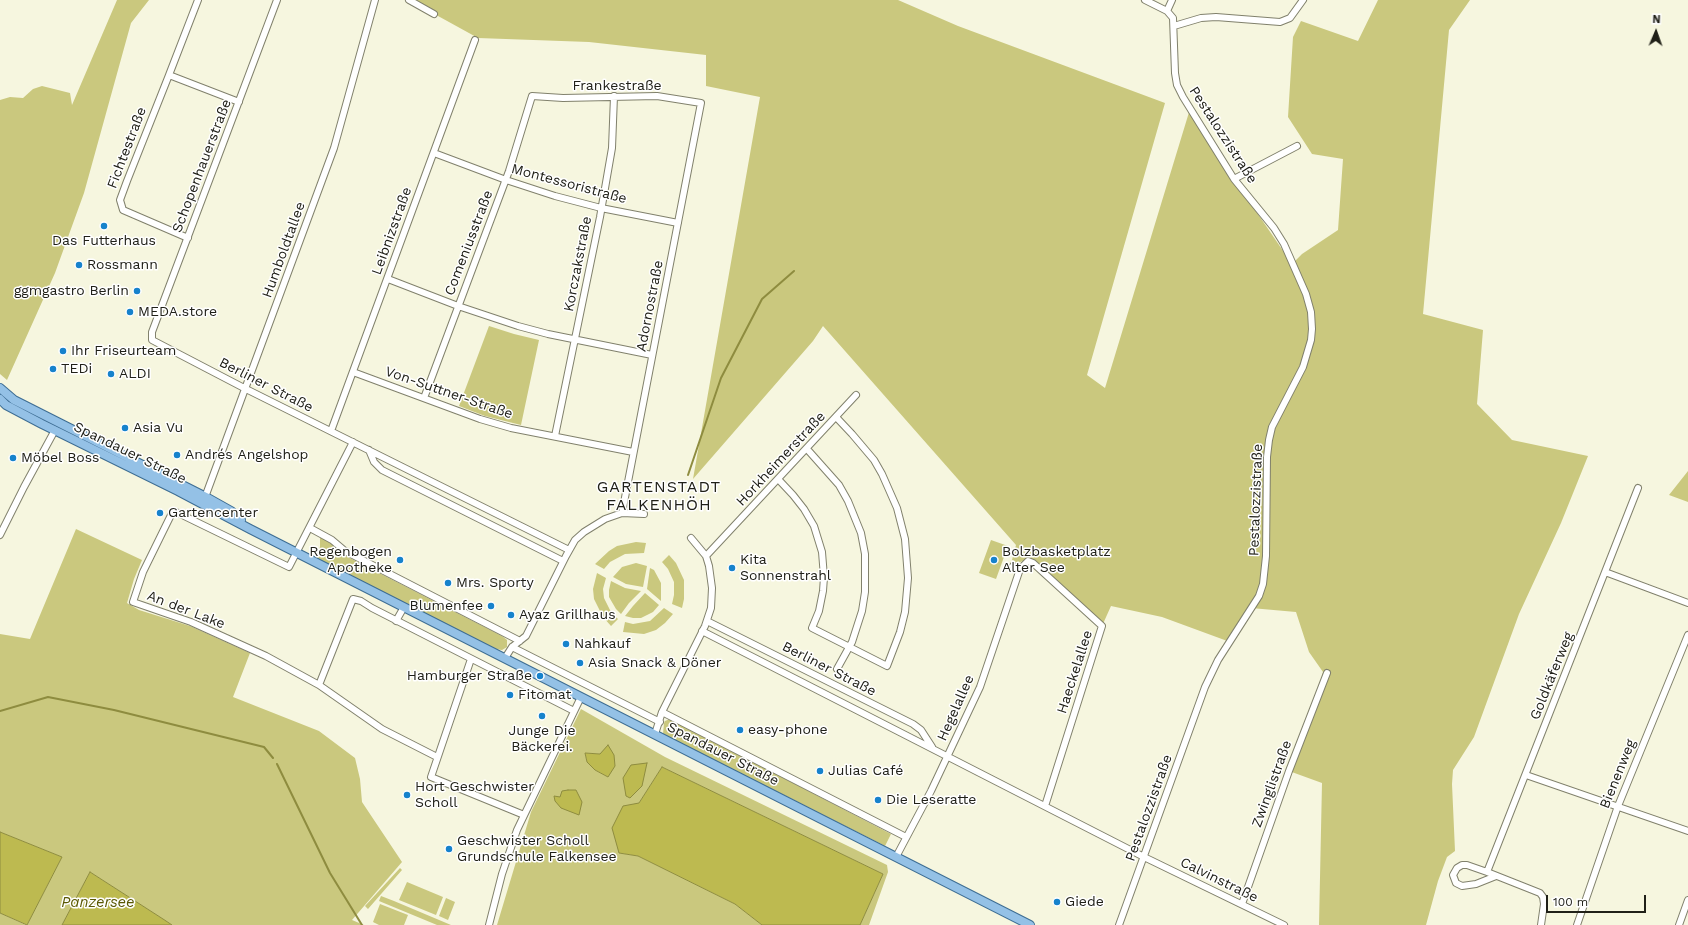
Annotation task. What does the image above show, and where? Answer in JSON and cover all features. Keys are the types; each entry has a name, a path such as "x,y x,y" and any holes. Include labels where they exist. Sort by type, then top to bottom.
{"main road":[{"name":"Spandauer Straße","path":"0,388 14,400 204,500"},
{"name":"Spandauer Straße","path":"0,399 6,405 55,430 204,500 231,511 250,529 1030,925"}],"street":[{"name":"Fichtestraße","path":"188,238 124,210 120,200 198,0"},
{"name":"Schopenhauerstraße","path":"152,340 152,332 277,0"},
{"name":"Humboldtallee","path":"204,500 334,148 375,0"},
{"path":"409,0 434,14"},
{"path":"1145,0 1167,11 1172,0"},
{"path":"1174,26 1201,18 1216,17 1280,22 1290,18 1303,0"},
{"name":"Pestalozzistraße","path":"1119,925 1205,687 1218,660 1259,596 1264,584 1266,556 1267,457 1269,440 1272,427 1303,366 1311,340 1311,312 1298,273 1284,244 1274,228 1234,179 1190,109 1177,85 1175,73 1173,18 1167,11"},
{"name":"Leibnizstraße","path":"331,431 475,40"},
{"path":"169,75 239,102"},
{"name":"Frankestraße","path":"532,96 563,98 657,96 701,103"},
{"name":"Comeniusstraße","path":"424,398 506,180 532,96"},
{"name":"Korczakstraße","path":"556,436 601,208 613,135 614,96"},
{"name":"Adornostraße","path":"622,514 701,103"},
{"path":"1234,179 1298,146"},
{"name":"Montessoristraße","path":"434,153 506,180 555,196 601,208 678,223"},
{"path":"388,279 458,306 518,326 652,355"},
{"name":"Berliner Straße","path":"152,340 246,389 569,550"},
{"name":"Von-Suttner-Straße","path":"353,372 511,428 633,452"},
{"name":"Horkheimerstraße","path":"706,556 856,395"},
{"path":"778,479 804,509 814,526 822,552 824,577 823,591 819,611 812,628 887,666 900,632 905,612 907,596 907,559 905,539 899,514 882,474 874,460 836,417"},
{"path":"0,534 55,430"},
{"path":"297,552 353,442"},
{"path":"807,449 840,485 848,500 861,533 866,566 865,592 858,626 837,669"},
{"path":"369,450 374,462 382,470 563,561"},
{"name":"Goldkäferweg","path":"1487,872 1638,488"},
{"name":"An der Lake","path":"297,552 289,567 176,512 171,515 143,572 133,602 191,622 255,650 319,684 382,729 437,757"},
{"path":"505,658 512,647 526,636 575,540 604,519 622,514 644,514"},
{"path":"310,528 332,540 345,551 520,641"},
{"path":"655,734 662,712 702,631 711,608 712,588 709,566 706,556 692,538"},
{"name":"Haeckelallee","path":"1020,569 1028,561 1033,563 1102,626 1045,806"},
{"path":"1013,566 1020,569"},
{"name":"Hegelallee","path":"896,857 948,756 980,687 1020,569"},
{"path":"1605,572 1688,603"},
{"path":"319,684 353,599 361,601 396,621 574,711"},
{"path":"396,621 404,607"},
{"name":"Berliner Straße","path":"707,620 913,724 921,730 933,748"},
{"name":"Berliner Straße","path":"702,631 1144,857"},
{"name":"Bienenweg","path":"1577,925 1618,806 1688,635"},
{"name":"Spandauer Straße","path":"512,647 660,722"},
{"path":"471,659 453,717 437,757 431,777 524,815"},
{"name":"Zwinglistraße","path":"1242,904 1289,771 1327,672"},
{"path":"489,925 517,830 581,697"},
{"name":"Spandauer Straße","path":"662,712 906,837"},
{"path":"1526,774 1688,831"},
{"name":"Calvinstraße","path":"1144,857 1284,925"},
{"path":"1496,876 1476,884 1462,886 1456,883 1453,875 1456,868 1462,865 1467,865 1487,872 1540,893 1544,904 1541,925"},
{"path":"1679,925 1688,900"}],"shaded area":[{"path":"117,0 149,0 131,23 84,193 55,273 7,380 0,374 0,100 10,97 23,98 33,89 42,86 70,93 72,105"},
{"path":"409,0 898,0 958,26 1165,103 1087,375 1105,388 1190,109 1234,179 1292,264 1302,254 1338,230 1343,159 1312,154 1288,117 1293,37 1301,21 1358,41 1378,0 1470,0 1449,30 1423,314 1483,330 1477,404 1512,440 1588,456 1561,523 1519,614 1474,737 1453,770 1452,784 1455,851 1447,857 1438,881 1426,925 1319,925 1322,783 1289,771 1316,700 1323,672 1309,652 1296,612 1251,608 1230,642 1162,617 1111,606 1102,626 1030,558 1018,563 1012,560 1016,545 823,326 813,341 693,479 760,97 706,86 706,55 589,42 478,38"},
{"path":"489,326 539,340 521,425 485,416 459,406"},
{"path":"1688,471 1688,502 1669,495"},
{"path":"76,529 142,560 134,579 127,603 139,610 190,626 250,653 233,697 319,731 355,758 360,779 362,802 402,862 352,920 364,925 172,925 90,872 62,925 27,925 62,857 0,832 0,634 30,639"},
{"path":"320,536 329,541 342,554 502,636 507,640 507,647 502,650 495,649 316,558 320,547"},
{"name":"Bolzbasketplatz Alter See","path":"991,540 1008,546 996,579 979,573"},
{"path":"636,542 646,543 644,553 625,554 610,562 604,569 595,564 617,546"},
{"path":"669,555 676,563 684,580 684,599 682,608 672,604 674,582 668,569 662,562"},
{"path":"636,563 647,566 643,587 626,584 613,577 622,567"},
{"path":"650,568 654,570 661,583 661,601 647,589"},
{"path":"597,573 606,578 603,589 604,598 611,612 618,619 611,626 603,617 594,599 593,589"},
{"path":"611,581 625,588 641,591 621,614 616,609 609,597"},
{"path":"645,593 659,605 653,612 641,618 625,616 633,606"},
{"path":"664,608 673,614 656,630 644,634 623,632 625,622 633,624 650,621"},
{"path":"581,709 665,757 887,865 888,872 869,925 860,925 883,874 662,767 639,803 619,853 638,856 735,904 762,925 497,925 531,812","holes":["585,753 600,754 608,777 595,770 587,762"]},
{"path":"670,719 891,834 885,846 663,734 664,723"},
{"path":"400,868 402,870 368,909 365,906"},
{"path":"407,882 443,897 436,915 399,900"},
{"path":"381,896 451,925 437,925 379,901"},
{"path":"446,898 455,902 448,920 439,916"},
{"path":"380,904 408,915 404,925 379,925 373,922"},
{"path":"0,913 26,925 0,925"}],"water":[{"path":"608,745 614,755 615,766 608,777 595,770 587,762 585,753 600,754"},
{"path":"647,763 642,786 630,798 626,796 623,778 631,765"},
{"path":"662,767 883,874 860,925 762,925 735,904 638,856 619,853 612,828 623,806 639,803"},
{"path":"576,790 582,802 579,815 561,808 555,801 554,796 560,797 562,791"},
{"path":"0,832 62,857 27,925 0,913"},
{"name":"Panzersee","path":"90,872 163,919 172,925 62,925"}],"waterway":[{"path":"688,475 721,378 762,299 794,271"},
{"path":"0,711 48,697 114,710 264,747 273,758"},
{"path":"277,764 330,873 362,925"}],"place":[{"name":"Das Futterhaus","path":"104,226"},
{"name":"Rossmann","path":"79,265"},
{"name":"ggmgastro Berlin","path":"137,291"},
{"name":"MEDA.store","path":"130,312"},
{"name":"Ihr Friseurteam","path":"63,351"},
{"name":"TEDi","path":"53,369"},
{"name":"ALDI","path":"111,374"},
{"name":"Asia Vu","path":"125,428"},
{"name":"Andrés Angelshop","path":"177,455"},
{"name":"Möbel Boss","path":"13,458"},
{"name":"Gartencenter","path":"160,513"},
{"name":"Regenbogen Apotheke","path":"400,560"},
{"name":"Bolzbasketplatz Alter See","path":"994,560"},
{"name":"Kita Sonnenstrahl","path":"732,568"},
{"name":"Mrs. Sporty","path":"448,583"},
{"name":"Blumenfee","path":"491,606"},
{"name":"Ayaz Grillhaus","path":"511,615"},
{"name":"Nahkauf","path":"566,644"},
{"name":"Asia Snack & Döner","path":"580,663"},
{"name":"Hamburger Straße","path":"540,676"},
{"name":"Fitomat","path":"510,695"},
{"name":"Junge Die Bäckerei.","path":"542,716"},
{"name":"easy-phone","path":"740,730"},
{"name":"Julias Café","path":"820,771"},
{"name":"Hort Geschwister Scholl","path":"407,795"},
{"name":"Die Leseratte","path":"878,800"},
{"name":"Geschwister Scholl Grundschule Falkensee","path":"449,849"},
{"name":"Giede","path":"1057,902"}],"district":[{"name":"GARTENSTADT FALKENHÖH","path":"659,496"}]}
